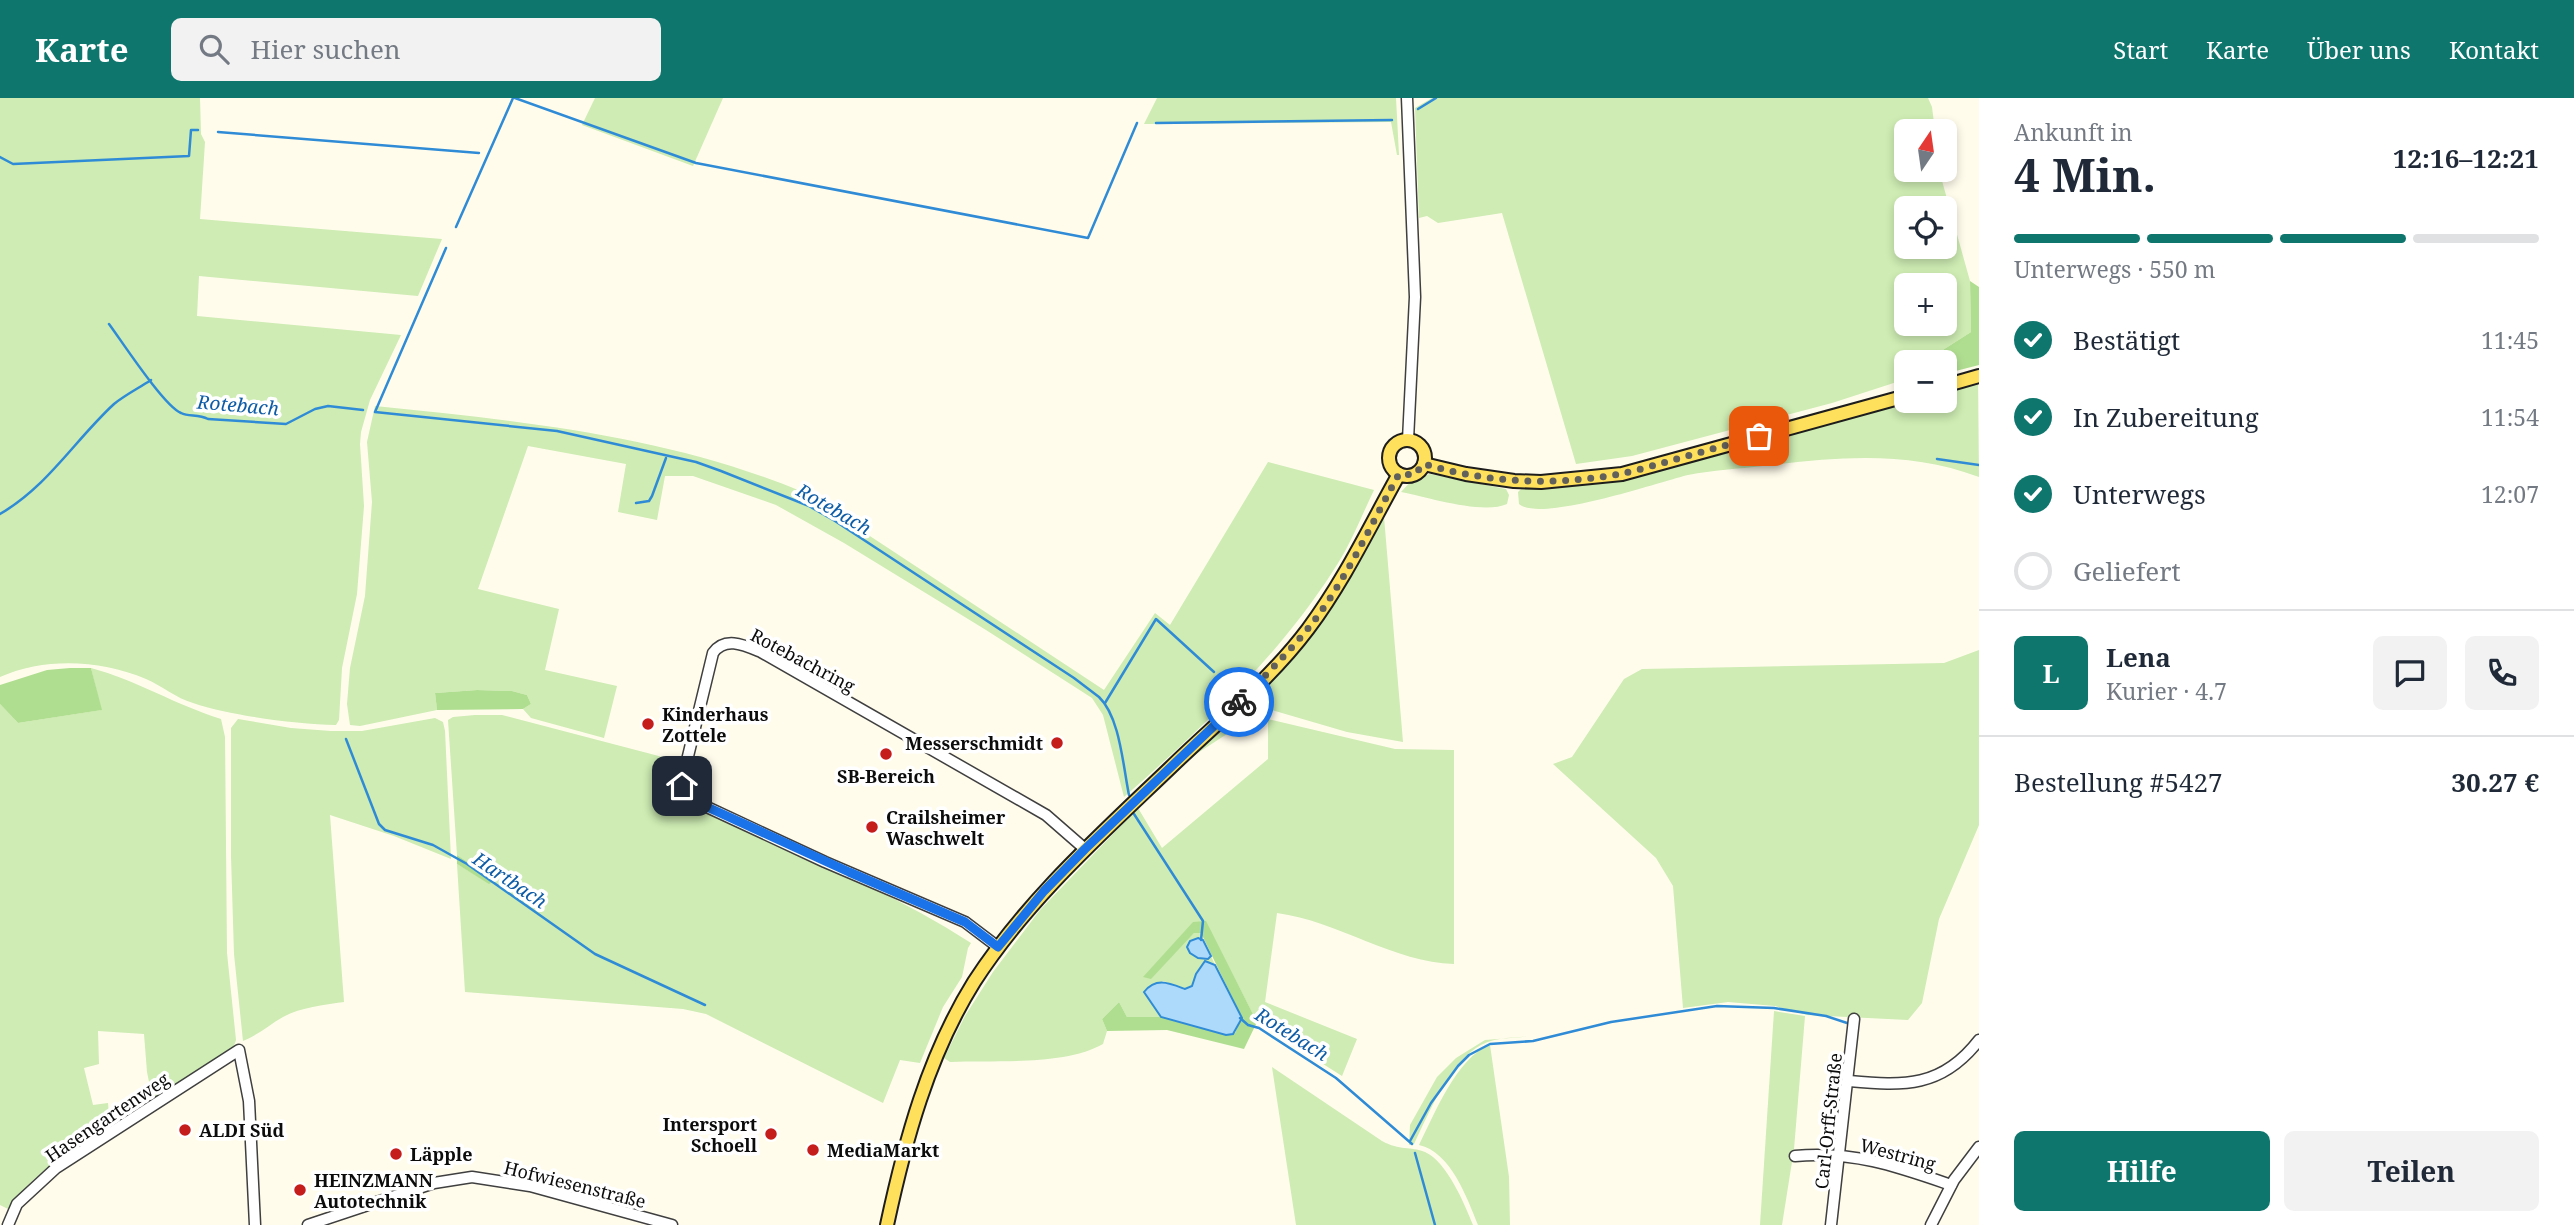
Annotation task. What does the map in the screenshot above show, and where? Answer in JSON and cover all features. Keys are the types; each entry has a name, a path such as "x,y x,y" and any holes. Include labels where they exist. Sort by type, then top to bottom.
{"main road":[{"path":"1957,382 1979,376"},
{"path":"1424,464 1514,481 1586,479 1622,474 1894,399"},
{"path":"1408,440 1421,447 1425,455 1424,464 1414,475 1399,474 1392,468 1390,454 1397,443 1408,440"},
{"path":"887,1225 904,1147 921,1097 960,1009 998,947 1044,891 1271,671 1307,630 1331,595 1399,474"}],"street":[{"path":"1408,98 1415,297 1408,440"},
{"name":"Rotebachring","path":"998,947 965,922 813,856 694,801 686,794 682,780 685,762 713,653 718,646 728,642 761,652 1025,803 1046,816 1085,849"},
{"name":"Carl-Orff-Straße","path":"1831,1225 1854,1019"},
{"path":"1849,1081 1895,1086 1923,1080 1958,1062 1979,1040"},
{"name":"Hasengartenweg","path":"8,1225 17,1204 56,1168 239,1049 249,1101 255,1225"},
{"name":"Westring","path":"1931,1225 1951,1185 1979,1147"},
{"name":"Westring","path":"1795,1156 1840,1155 1882,1162 1951,1185"},
{"name":"Hofwiesenstraße","path":"308,1225 434,1183 472,1177 530,1186 672,1225"}],"green space":[{"path":"0,98 200,98 201,134 205,142 200,219 442,239 418,296 199,276 197,316 401,335 370,400 361,432 364,506 357,594 342,668 339,720 336,725 264,719 209,708 181,698 146,679 92,665 73,663 36,666 0,677"},
{"path":"595,98 723,98 693,166 582,125"},
{"path":"1157,98 1396,98 1399,155 1391,122 1144,124"},
{"path":"1432,98 1928,98 1934,119 1894,119 1894,182 1942,182 1946,196 1894,196 1894,259 1957,259 1957,234 1970,281 1971,332 1943,350 1894,350 1894,383 1832,403 1632,456 1576,464 1502,213 1438,223 1427,216 1419,218 1415,108"},
{"path":"1970,281 1979,287 1979,365 1957,371 1957,350 1943,350 1971,332"},
{"path":"1978,382 1979,477 1952,468 1899,459 1845,458 1697,473 1574,505 1531,508 1519,504 1518,492 1523,487 1566,487 1628,477 1894,406 1894,413 1957,413 1957,388"},
{"path":"375,406 592,433 699,457 803,492 1104,690 1155,613 1170,625 1268,462 1374,490 1339,561 1288,633 1209,719 1124,797 1103,715 1092,698 844,543 776,505 693,476 665,476 657,520 618,512 626,464 528,446 478,589 559,609 545,670 617,686 604,738 531,718 523,709 531,704 527,695 512,691 435,693 437,710 360,726 350,725 347,704 350,668 365,596 372,502 367,442"},
{"path":"1430,474 1506,489 1509,495 1507,504 1497,507 1470,506 1401,492 1414,478"},
{"path":"1384,517 1403,742 1347,732 1258,706 1253,700 1312,630 1357,565"},
{"path":"1979,650 1979,825 1939,919 1922,1003 1908,1020 1807,1015 1775,1006 1728,1002 1683,1008 1673,886 1656,858 1553,764 1572,757 1624,679 1642,669 1944,663"},
{"path":"91,668 221,719 225,737 227,953 236,1040 233,1049 153,1101 144,1034 98,1031 99,1064 84,1068 93,1105 108,1103 110,1128 41,1173 29,1184 10,1210 0,1205 0,704 18,723 101,710"},
{"path":"91,668 102,710 18,723 0,704 0,685 47,670"},
{"path":"512,691 527,695 531,704 523,709 437,710 435,693"},
{"path":"1245,710 1247,721 1193,756"},
{"path":"475,715 502,715 674,760 670,777 675,779 672,789 676,797 863,883 971,943 962,977 943,1007 920,1063 900,1060 883,1103 706,1014 683,1009 465,992 457,864 489,883 495,880 457,855 448,720"},
{"path":"435,718 443,722 445,731 451,859 394,836 330,815 344,1002 290,1014 243,1041 234,954 231,728 238,719 291,728 362,731"},
{"path":"1268,719 1395,749 1454,750 1454,964 1410,957 1322,924 1277,913 1265,1002 1357,1039 1342,1076 1257,1022 1205,921 1151,978 1194,933 1201,933 1203,940 1198,938 1208,959 1211,956 1215,965 1205,961 1196,974 1193,986 1185,989 1163,981 1144,992 1161,1017 1127,1017 1119,1002 1102,1019 1107,1031 1103,1044 1087,1051 1050,1059 950,1062 944,1058 965,1016 993,972 1040,910 1138,808 1162,848 1268,759"},
{"path":"457,855 495,880 489,884 457,864"},
{"path":"1206,921 1257,1022 1244,1049 1167,1030 1107,1031 1102,1019 1119,1002 1127,1017 1161,1017 1226,1035 1235,1033 1242,1018 1201,933 1194,933 1151,979 1143,977 1193,922"},
{"path":"1774,1011 1805,1016 1794,1149 1782,1225 1760,1225"},
{"path":"1502,1039 1482,1044 1456,1067 1414,1144 1409,1145 1410,1125 1437,1077 1456,1058 1485,1040"},
{"path":"1490,1045 1509,1177 1510,1225 1478,1225 1449,1166 1430,1149 1419,1145 1439,1103 1457,1074 1467,1061"},
{"path":"1272,1067 1382,1141 1420,1150 1433,1157 1454,1184 1473,1225 1296,1225"}],"water":[{"path":"1198,938 1203,940 1211,956 1208,959 1198,958 1190,953 1187,947 1190,941"},
{"path":"1205,961 1215,965 1242,1018 1233,1034 1226,1035 1161,1017 1144,992 1158,983 1168,983 1185,989 1192,986"}],"waterway":[{"path":"456,227 513,98"},
{"path":"515,98 696,163 1088,238 1137,123"},
{"path":"1418,109 1436,98"},
{"path":"1156,123 1392,120"},
{"path":"0,157 13,164 189,156 191,130 198,130"},
{"path":"218,132 479,153"},
{"name":"Rotebach","path":"446,248 375,412 557,431 696,462 809,506 1074,678 1099,697 1116,729 1129,795"},
{"name":"Rotebach","path":"109,324 154,387 181,413 208,419 286,424 315,409 328,406 363,410"},
{"path":"0,514 47,477 114,404 151,380"},
{"path":"636,503 649,501 666,458"},
{"path":"1937,459 1979,465"},
{"path":"1105,703 1156,619 1214,672"},
{"name":"Hartbach","path":"346,739 379,824 385,830 433,845 467,864 595,954 705,1005"},
{"name":"Rotebach","path":"1134,814 1203,921 1201,940"},
{"path":"1410,1141 1431,1103 1458,1066 1469,1055 1490,1044 1533,1041 1611,1022 1717,1006 1774,1008 1826,1016 1847,1023"},
{"name":"Rotebach","path":"1240,1018 1336,1078 1412,1144"},
{"name":"Rotebach","path":"1415,1153 1435,1225"}],"way so far":[{"path":"1239,702 1307,630 1331,595 1399,474 1414,475 1424,464 1514,481 1586,479 1622,474 1759,436"}],"place":[{"name":"Kinderhaus Zottele","path":"648,724"},
{"name":"Messerschmidt","path":"1057,743"},
{"name":"SB-Bereich","path":"886,754"},
{"name":"Crailsheimer Waschwelt","path":"872,827"},
{"name":"ALDI Süd","path":"185,1130"},
{"name":"Intersport Schoell","path":"771,1134"},
{"name":"MediaMarkt","path":"813,1150"},
{"name":"Läpple","path":"396,1154"},
{"name":"HEINZMANN Autotechnik","path":"300,1190"}],"route":[{"path":"682,786 694,801 965,922 998,947 1044,891 1085,849 1239,702"}]}
